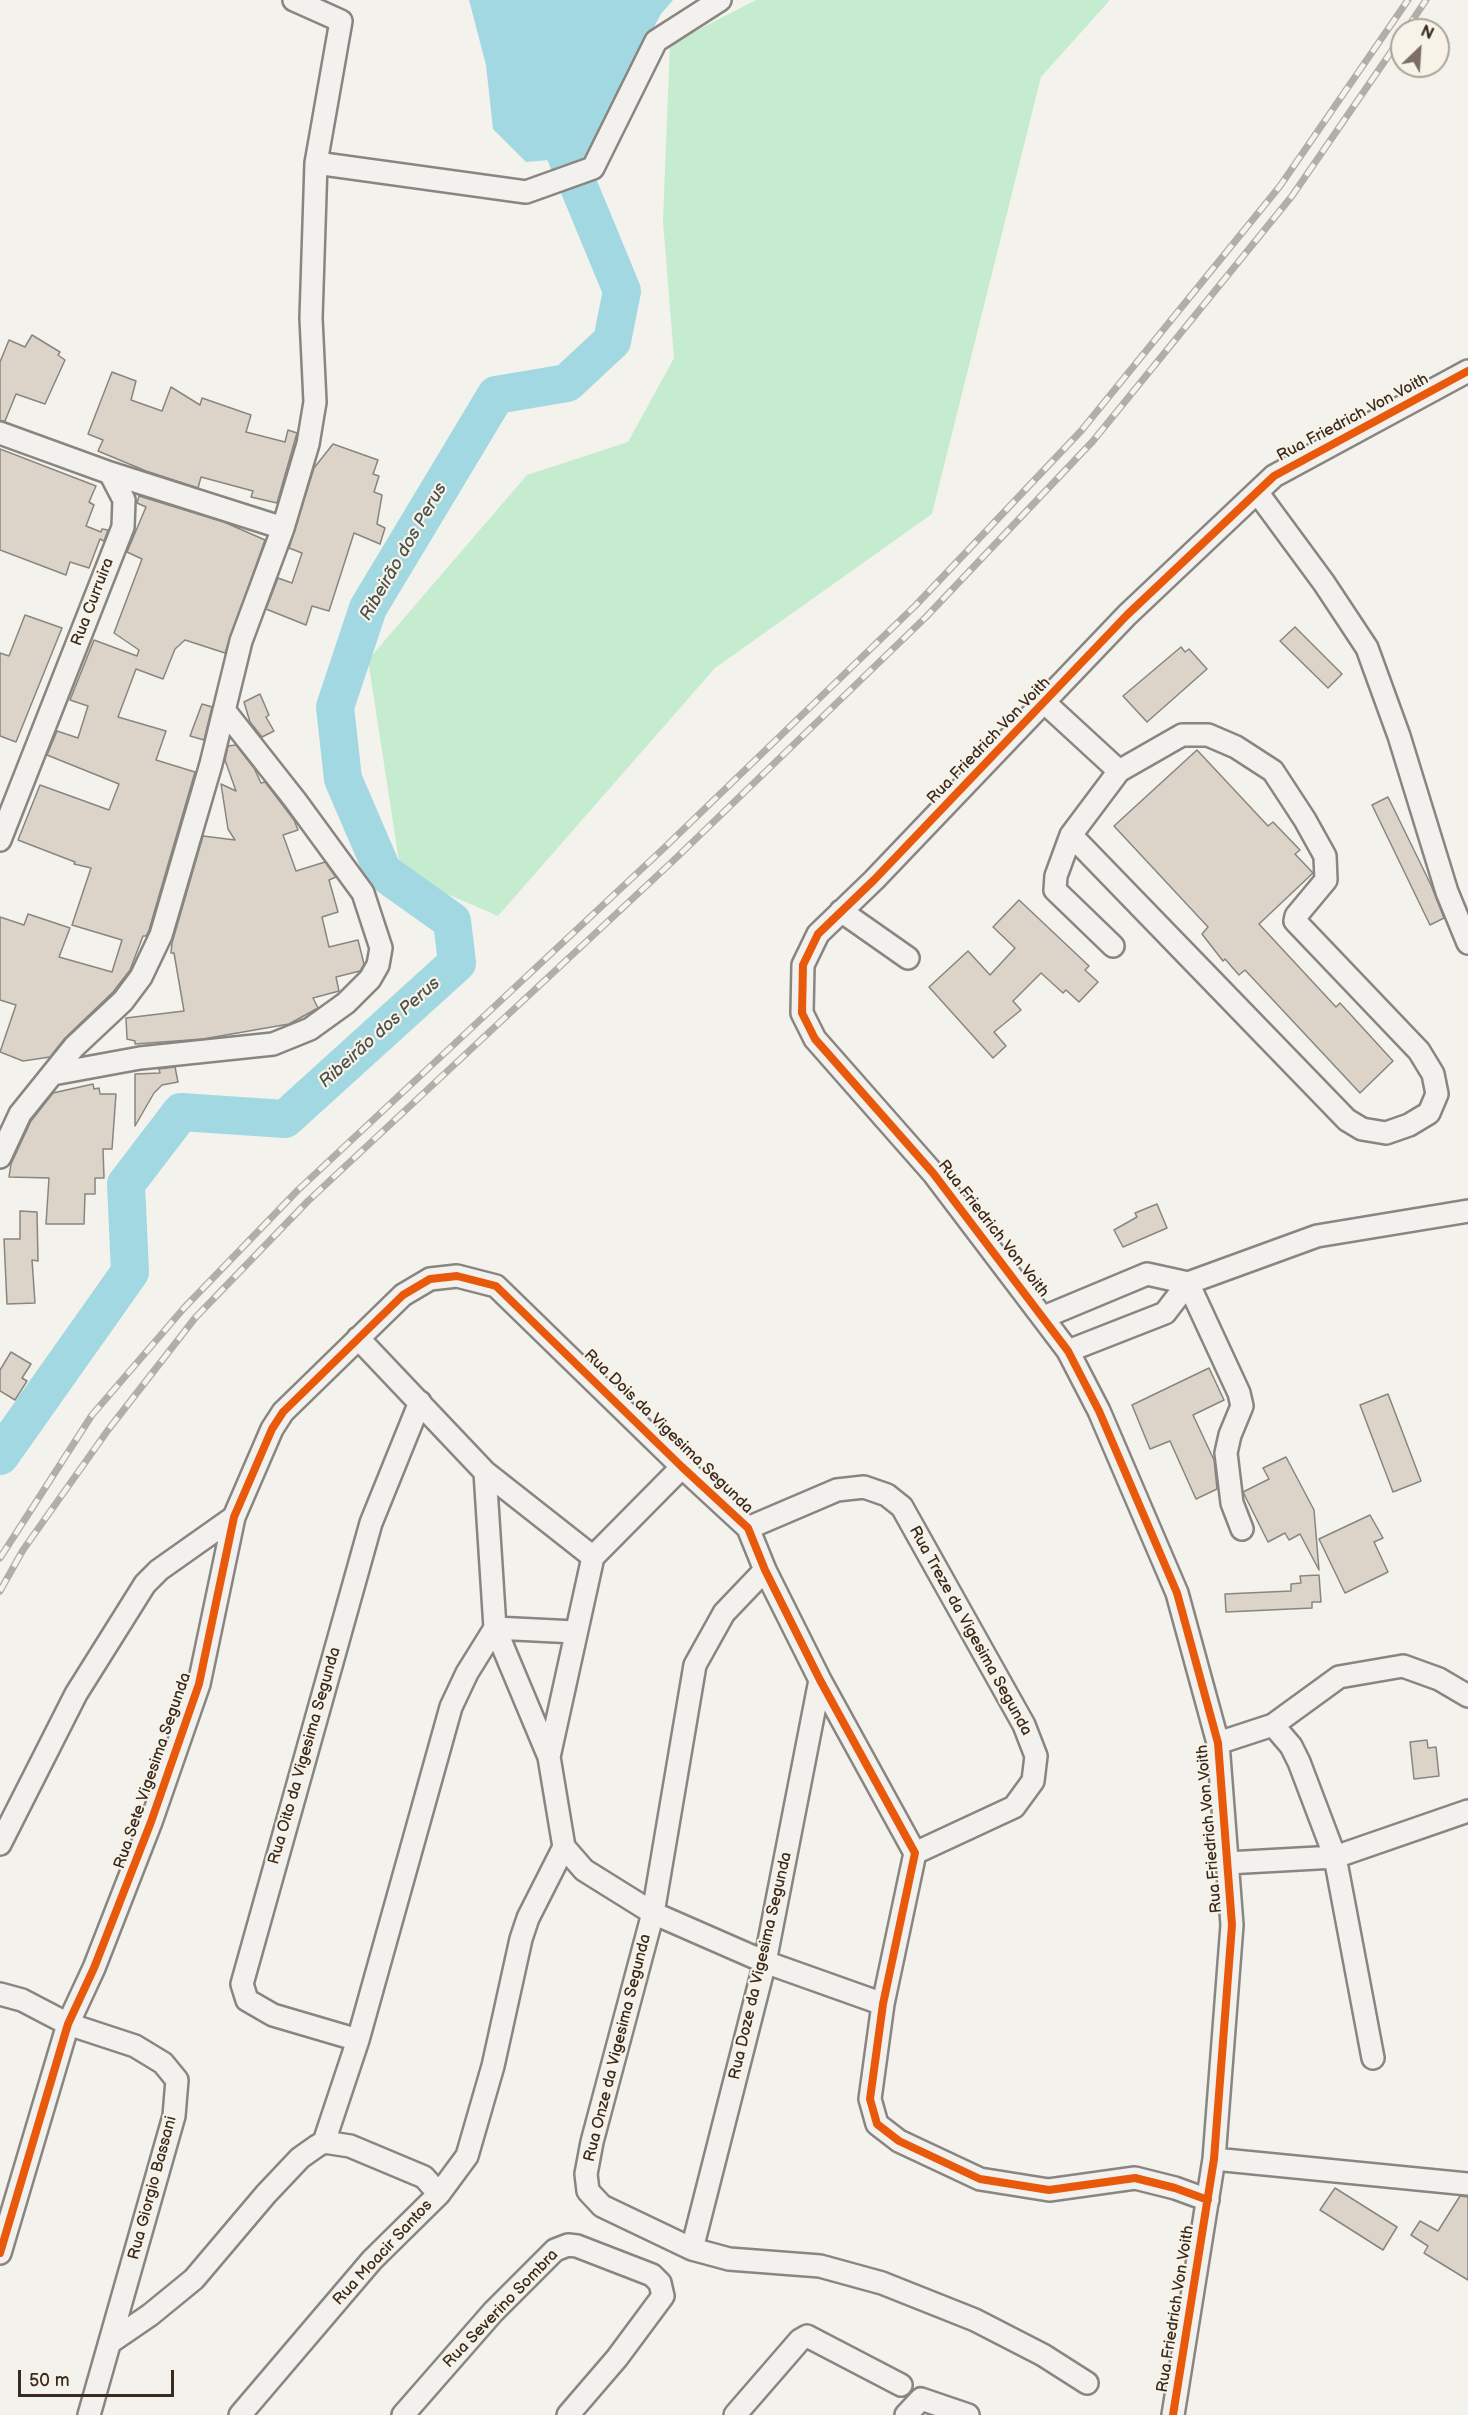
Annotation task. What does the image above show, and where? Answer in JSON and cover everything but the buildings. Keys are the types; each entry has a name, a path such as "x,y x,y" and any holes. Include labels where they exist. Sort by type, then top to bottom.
{"street":[{"path":"0,1157 20,1114 74,1047 123,1001 152,957 161,935 247,623 283,528 308,444 315,402 311,318 316,163 341,21 294,0"},
{"path":"316,163 526,192 593,168 656,40 720,0"},
{"name":"Rua Friedrich Von Voith","path":"1173,2415 1214,2159 1233,1925 1218,1743 1177,1593 1099,1411 1068,1351 933,1173 815,1039 802,1014 803,965 818,934 1127,615 1274,476 1468,370"},
{"path":"0,433 110,473 283,528"},
{"name":"Rua Curruira","path":"0,840 123,527 124,500 110,473"},
{"path":"1257,492 1324,583 1367,648 1399,736 1447,892 1468,943"},
{"path":"1044,702 1119,771"},
{"path":"53,1074 140,1058 273,1044 310,1029 346,1003 370,979 378,965 381,948 363,893 295,800 224,710"},
{"path":"1071,834 1347,1120 1362,1129 1386,1133 1409,1125 1429,1113 1437,1094 1433,1074 1419,1051 1295,921 1296,916 1326,880 1328,868 1325,856 1273,771 1236,747 1208,735 1182,735 1119,771 1071,834 1056,876 1055,890 1113,946"},
{"path":"841,911 908,958"},
{"path":"1044,1317 1147,1274 1188,1283 1317,1236 1468,1211"},
{"name":"Rua Dois da Vigesima Segunda","path":"234,1517 272,1429 283,1412 403,1295 430,1279 457,1276 496,1286 748,1528 765,1570 820,1680 915,1853"},
{"path":"1068,1351 1165,1313 1188,1283"},
{"path":"1188,1283 1239,1393 1242,1406 1226,1452 1232,1503 1242,1529"},
{"path":"358,1338 485,1472 593,1557"},
{"name":"Rua Oito da Vigesima Segunda","path":"358,2040 273,2015 247,2000 242,1984 371,1523 420,1402"},
{"path":"549,1757 593,1557 682,1467"},
{"path":"485,1472 495,1628 549,1757 564,1846 584,1870 653,1913 765,1962 883,2004"},
{"name":"Rua Treze da Vigesima Segunda","path":"748,1528 837,1490 864,1487 886,1495 902,1507 1024,1725 1036,1756 1033,1781 1014,1807 915,1853"},
{"path":"0,1844 76,1694 145,1584 159,1570 234,1517"},
{"name":"Rua Sete Vigesima Segunda","path":"0,2253 68,2024 151,1822 199,1684 234,1517"},
{"name":"Rua Onze da Vigesima Segunda","path":"765,1570 724,1613 695,1665 653,1913 592,2142 586,2174 588,2191 602,2206 692,2249 729,2259 820,2266 882,2283 975,2320 1043,2355 1087,2383"},
{"path":"112,2341 150,2315 195,2279 287,2171 300,2158 324,2142 358,2040 451,1707 467,1673 495,1628"},
{"path":"495,1628 575,1632"},
{"path":"1218,1743 1274,1725 1339,1677 1403,1666 1439,1679 1468,1696"},
{"name":"Rua Doze da Vigesima Segunda","path":"692,2249 765,1962 820,1680"},
{"path":"1274,1725 1291,1746 1299,1762 1335,1857 1373,2058"},
{"path":"1227,1863 1335,1857 1468,1811"},
{"path":"439,2194 466,2156 493,2066 521,1939 528,1917 564,1846"},
{"path":"915,1853 883,2004 870,2099 877,2124 899,2141 980,2179 1049,2190 1135,2178 1175,2188 1208,2200"},
{"path":"0,1994 22,2000 68,2024"},
{"name":"Rua Giorgio Bassani","path":"68,2024 135,2046 163,2063 177,2080 174,2116 112,2341 89,2415"},
{"name":"Rua Moacir Santos","path":"240,2415 372,2260 439,2194 424,2177 410,2170 350,2146 324,2142"},
{"path":"1214,2159 1468,2184"},
{"name":"Rua Severino Sombra","path":"403,2415 493,2313 555,2250 568,2245 652,2275 660,2283 663,2296 617,2358 568,2415"},
{"path":"735,2415 800,2340 807,2336 901,2385"},
{"path":"906,2415 921,2399 968,2415"}],"green space":[{"path":"756,0 1110,0 1041,77 932,514 715,668 498,916 401,874 368,660 527,475 628,442 674,358 663,221 670,44"}],"water":[{"path":"469,0 673,0 661,14 584,157 526,162 493,129 486,65"}],"waterway":[{"name":"Ribeirão dos Perus","path":"0,1456 130,1272 126,1184 181,1112 285,1119 457,963 452,921 383,872 343,779 335,707 368,608 496,395 567,383 612,341 622,291 565,153 576,107"}],"railway":[{"path":"0,1558 92,1415 184,1308 298,1190 663,849 915,606 1081,431 1280,186 1408,0"},
{"path":"1414,18 1426,0"},
{"path":"0,1591 23,1550 108,1430 195,1318 308,1201 674,860 926,617 1093,441 1292,196 1390,53"}],"cycle path":[{"path":"1173,2415 1214,2159 1232,1925 1218,1743 1177,1593 1099,1411 1068,1351 933,1173 815,1039 802,1013 803,965 818,934 874,880 1127,615 1274,476 1468,371"},
{"path":"0,2253 68,2024 94,1968 151,1822 199,1684 234,1517 272,1429 283,1412 403,1295 430,1279 457,1276 496,1286 748,1528 765,1570 820,1680 915,1853 883,2004 870,2099 877,2124 899,2141 980,2179 1049,2190 1135,2178 1175,2188 1208,2200"}]}
